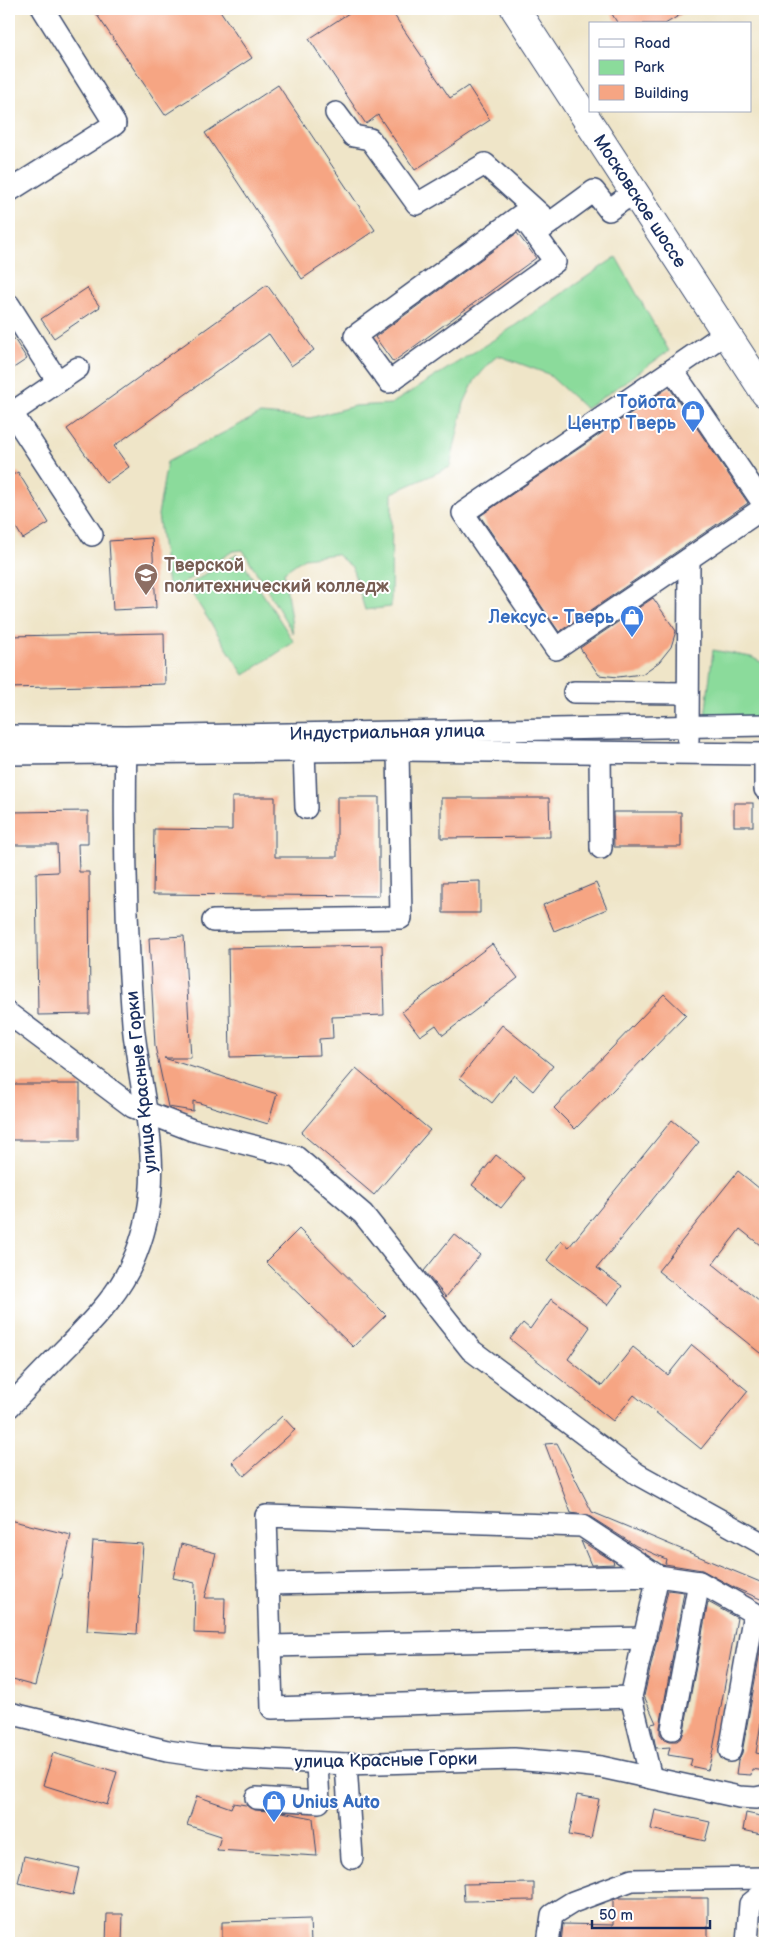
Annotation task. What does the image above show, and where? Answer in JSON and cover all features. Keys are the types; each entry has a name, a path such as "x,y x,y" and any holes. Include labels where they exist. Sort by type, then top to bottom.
{"main road":[{"name":"Московское шоссе","path":"515,9 765,364"},
{"path":"534,9 589,93"},
{"name":"Московское шоссе","path":"602,112 641,187 726,333 765,393"}],"street":[{"path":"9,191 116,124 43,9"},
{"path":"336,113 353,136 370,139 417,204 485,164 542,228 555,262 389,382 355,336 521,215 542,228"},
{"path":"542,228 594,191 609,210 641,187"},
{"path":"9,305 58,382"},
{"path":"673,371 765,506 556,649 463,513 726,333"},
{"path":"78,368 10,414 92,536"},
{"path":"688,753 689,558"},
{"path":"574,692 688,693"},
{"name":"Индустриальная улица","path":"9,754 126,746 688,726 765,725"},
{"name":"Индустриальная улица","path":"9,736 126,746 304,751 398,750 765,754"},
{"name":"улица Красные Горки","path":"9,1407 107,1306 123,1282 136,1256 145,1228 151,1190 152,1152 133,1026 129,960 126,746"},
{"path":"213,921 401,918 398,750"},
{"path":"304,751 306,808"},
{"path":"600,753 601,848"},
{"path":"765,754 765,789"},
{"path":"9,1014 133,1107 147,1114 192,1130 296,1157 364,1214 472,1350 637,1474 765,1545"},
{"path":"631,1697 272,1708 266,1516 582,1526 658,1576"},
{"path":"651,1778 631,1697 658,1576"},
{"path":"268,1584 658,1576 699,1582 754,1613 730,1751"},
{"path":"672,1729 699,1582"},
{"path":"270,1646 644,1638"},
{"name":"улица Красные Горки","path":"9,1713 167,1751 208,1757 346,1764 514,1759 601,1767 739,1797 756,1798 765,1796"},
{"path":"256,1798 319,1802 317,1763"},
{"path":"346,1764 352,1858"},
{"path":"739,1797 765,1803"},
{"path":"548,1943 552,1915 573,1902 632,1880 765,1878"},
{"path":"747,1943 750,1904 765,1892"}],"green space":[{"path":"616,257 669,351 586,409 548,374 497,355 475,380 464,403 450,467 392,493 391,607 365,610 352,567 336,554 304,558 284,572 293,633 243,550 233,551 169,592 158,515 167,462 260,414 310,418 354,406 391,404 498,337"},
{"path":"237,554 294,642 244,675 187,586"},
{"path":"713,650 751,657 765,664 765,727 704,726"}],"building":[{"path":"93,9 219,9 252,58 165,115"},
{"path":"355,9 390,9 450,98 468,86 490,120 415,170 378,115 366,124 309,39"},
{"path":"621,9 690,9 668,22 617,22 612,14"},
{"path":"278,85 375,230 302,279 205,133"},
{"path":"517,233 536,258 393,362 375,337"},
{"path":"267,285 314,350 291,366 269,334 114,446 129,467 106,483 67,429"},
{"path":"87,288 100,307 54,338 41,319"},
{"path":"9,331 27,359 9,371"},
{"path":"669,387 748,503 559,632 480,516"},
{"path":"18,472 49,523 23,539 9,516 9,477"},
{"path":"152,538 156,608 113,610 109,541"},
{"path":"653,598 676,631 671,647 659,662 642,674 618,677 599,675 580,648"},
{"path":"164,633 165,684 9,688 9,636"},
{"path":"232,797 275,797 275,857 337,857 337,797 379,797 379,896 153,894 154,829 232,830"},
{"path":"441,798 549,798 550,837 441,838"},
{"path":"734,803 753,803 753,826 734,826"},
{"path":"88,811 88,844 78,844 79,872 89,872 90,1014 38,1015 36,873 58,872 57,845 9,845 9,812"},
{"path":"613,812 681,812 681,847 614,847"},
{"path":"480,881 480,913 443,913 443,882"},
{"path":"596,883 607,909 554,931 543,905"},
{"path":"184,936 191,1058 164,1058 277,1094 268,1124 193,1101 193,1111 168,1107 155,1046 149,938"},
{"path":"492,944 518,978 443,1035 436,1025 420,1036 402,1012"},
{"path":"382,945 384,1015 332,1017 333,1038 319,1039 320,1055 230,1057 228,948"},
{"path":"664,994 686,1015 575,1129 554,1108"},
{"path":"502,1025 553,1066 533,1091 514,1075 492,1103 460,1078"},
{"path":"356,1068 430,1130 374,1195 301,1133"},
{"path":"9,1084 80,1084 80,1140 9,1140"},
{"path":"672,1120 699,1142 597,1268 622,1286 608,1305 547,1260 561,1241 569,1247"},
{"path":"496,1155 525,1178 501,1208 472,1185"},
{"path":"738,1171 765,1193 765,1249 740,1229 713,1264 765,1306 765,1357 658,1271"},
{"path":"299,1229 386,1315 353,1347 266,1262"},
{"path":"454,1234 480,1255 446,1297 424,1271"},
{"path":"551,1299 590,1327 568,1359 602,1386 633,1347 668,1375 692,1345 748,1391 701,1449 634,1395 613,1421 510,1339 523,1323 530,1329"},
{"path":"282,1416 295,1430 244,1476 232,1462"},
{"path":"557,1443 592,1512 765,1584 765,1601 735,1588 702,1570 665,1564 666,1559 636,1546 589,1516 571,1513 545,1444"},
{"path":"9,1520 71,1535 35,1686 9,1679"},
{"path":"93,1541 143,1544 137,1634 87,1631"},
{"path":"581,1541 613,1561 614,1564 591,1565"},
{"path":"181,1544 216,1553 205,1598 225,1598 224,1634 194,1633 195,1583 173,1578"},
{"path":"668,1590 684,1592 660,1727 660,1734 664,1739 677,1741 682,1737 684,1731 708,1602 737,1618 708,1770 690,1766 692,1759 668,1755 670,1747 656,1748 651,1724 656,1723 644,1696"},
{"path":"762,1641 765,1641 765,1699 756,1753 765,1755 765,1771 752,1769 751,1775 736,1774 738,1760 742,1753"},
{"path":"53,1753 117,1772 107,1805 43,1785"},
{"path":"577,1795 599,1799 591,1839 569,1835"},
{"path":"197,1796 231,1808 233,1803 246,1805 255,1810 282,1812 313,1818 317,1856 217,1850 221,1836 187,1825"},
{"path":"655,1810 710,1822 705,1841 651,1829"},
{"path":"746,1813 765,1817 765,1835 743,1830"},
{"path":"24,1856 79,1868 73,1895 18,1883"},
{"path":"534,1883 534,1900 464,1901 463,1884"},
{"path":"619,1898 708,1898 708,1943 561,1943 563,1924 613,1925 613,1900"},
{"path":"107,1914 123,1914 122,1943 106,1943"},
{"path":"310,1919 311,1943 222,1943 222,1922"}],"place":[{"name":"Тойота Центр Тверь","path":"693,433"},
{"name":"Тверской политехнический колледж","path":"146,596"},
{"name":"Лексус - Тверь","path":"632,638"},
{"name":"Unius Auto","path":"274,1823"}]}
